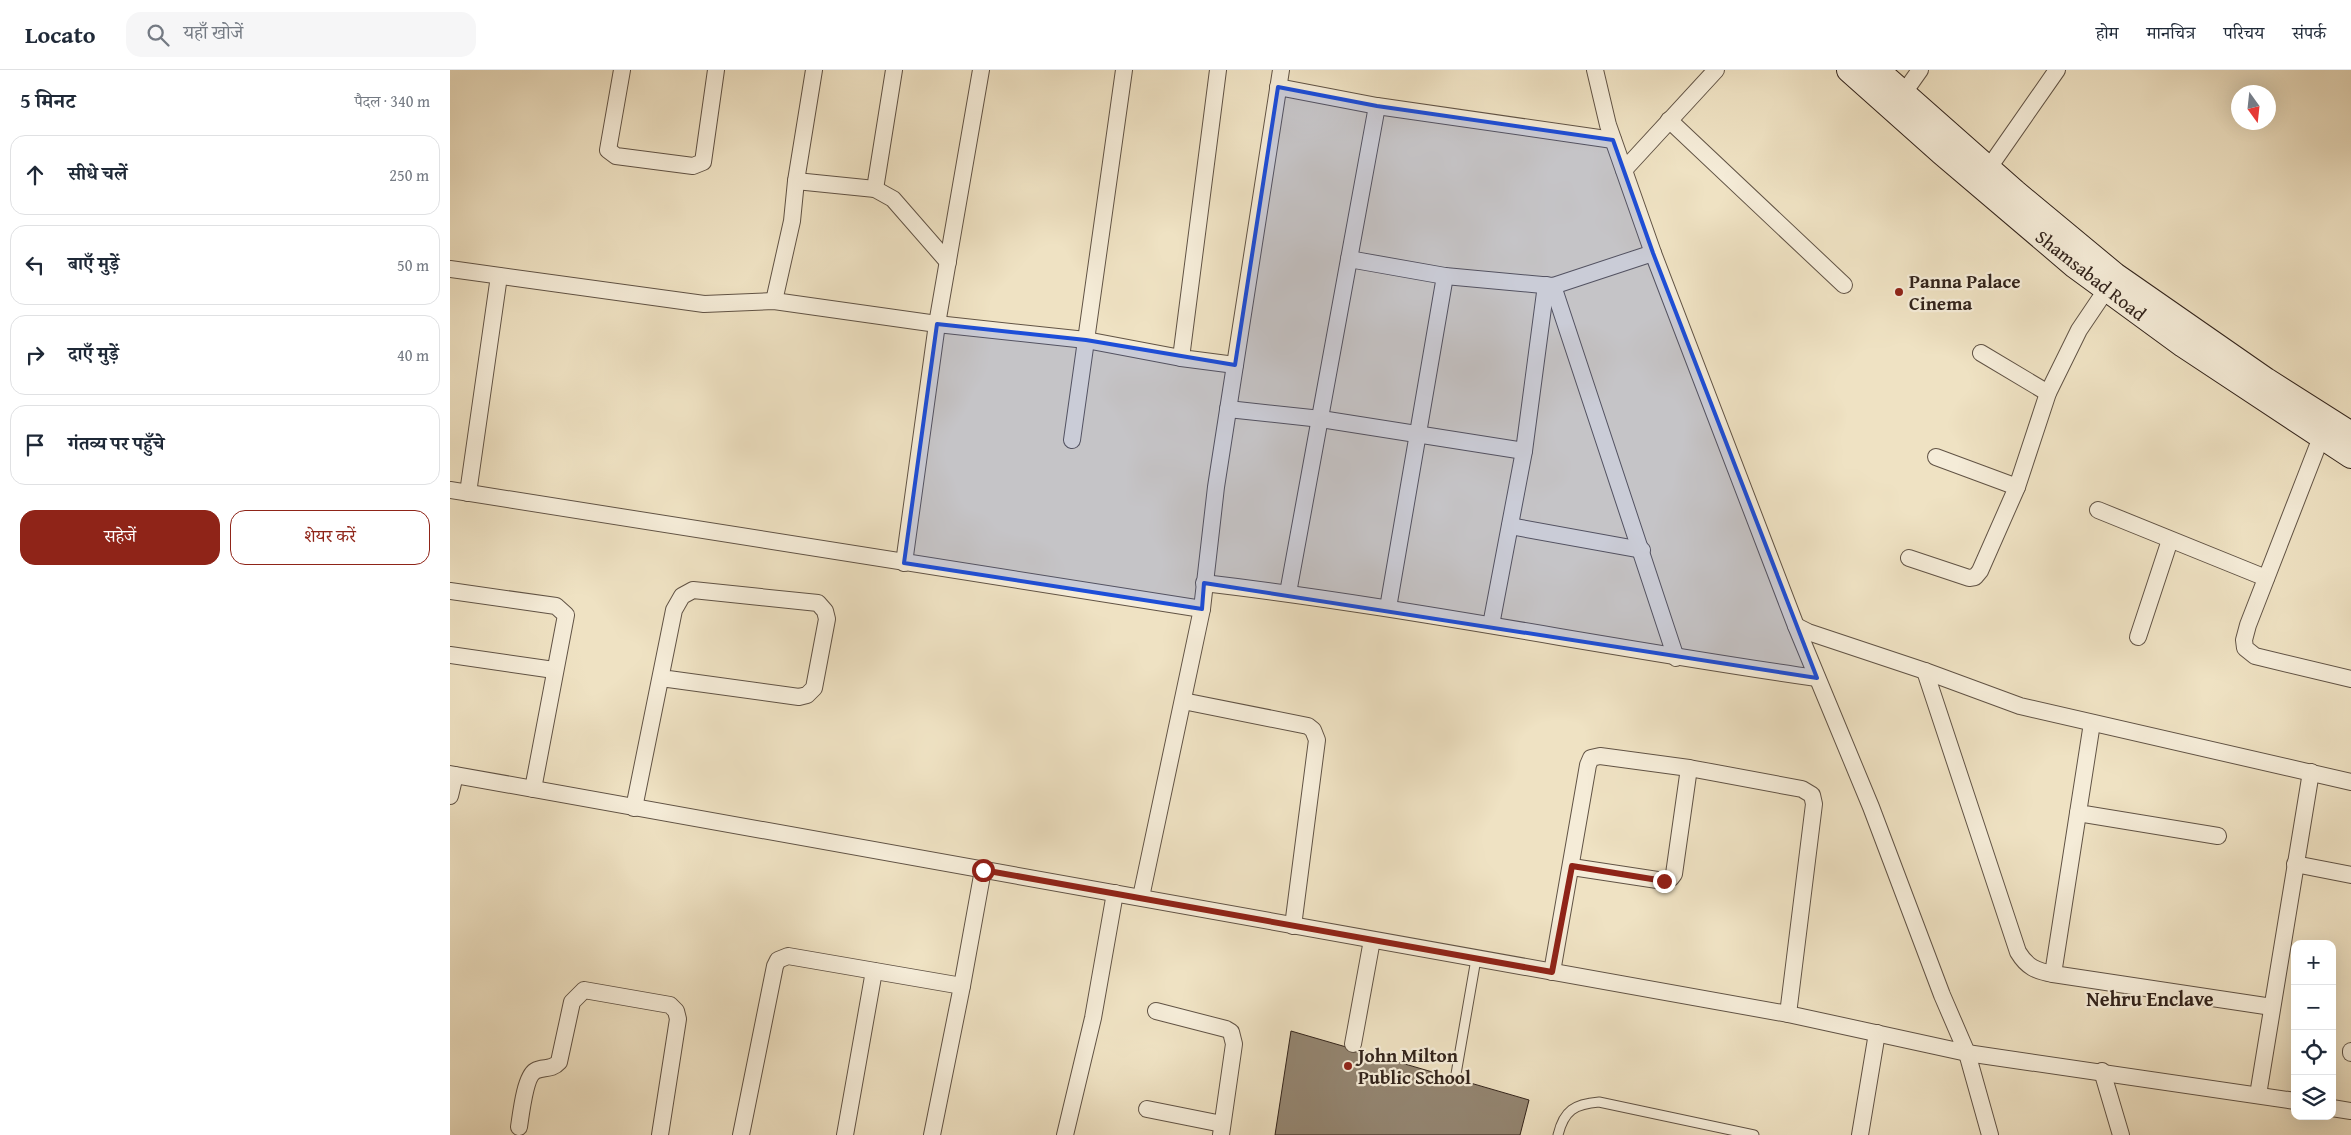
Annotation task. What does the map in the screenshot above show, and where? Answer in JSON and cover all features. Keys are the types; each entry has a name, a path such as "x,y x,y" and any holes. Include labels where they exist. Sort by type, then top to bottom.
{"main road":[{"name":"Shamsabad Road","path":"1849,70 2008,210 2106,290 2183,345 2325,429 2351,434"},
{"name":"Shamsabad Road","path":"1878,70 1902,94 1988,169 2115,275 2325,429 2351,456"}],"street":[{"path":"622,70 608,150 616,156 687,166 693,166 702,162 716,70"},
{"path":"774,301 792,221 796,181 814,70"},
{"path":"875,189 894,70"},
{"path":"904,563 937,324 981,70"},
{"path":"1072,440 1124,70"},
{"path":"1181,358 1218,70"},
{"path":"1140,898 1202,609 1228,409 1281,70"},
{"path":"1594,70 1613,140 1653,253 1796,626 1871,807 1942,994 1967,1053 1990,1135"},
{"path":"1624,170 1716,70"},
{"path":"1902,94 1920,70"},
{"path":"1988,169 2057,70"},
{"path":"1278,87 1377,106 1613,140"},
{"path":"1288,593 1377,106"},
{"path":"1668,120 1844,285"},
{"path":"796,181 875,189 893,199 948,262"},
{"path":"1349,259 1445,276 1550,286 1653,253"},
{"path":"450,270 704,304 774,301 937,324 1086,340 1181,358 1235,365"},
{"path":"468,493 499,276"},
{"path":"1388,608 1445,276"},
{"path":"1491,625 1524,452 1550,286"},
{"path":"1550,286 1642,550 1676,658"},
{"path":"1909,558 1969,578 1975,578 2017,487 2048,393 2079,330 2106,290"},
{"path":"1981,353 2048,393"},
{"path":"1228,409 1321,419 1524,452"},
{"path":"2325,429 2266,578 2244,640 2245,648 2255,656 2351,679"},
{"path":"1936,457 2017,487"},
{"path":"450,490 1202,609"},
{"path":"2098,510 2266,578"},
{"path":"1510,526 1642,550"},
{"path":"2138,637 2170,540"},
{"path":"1204,583 1388,608 1676,658 1817,678"},
{"path":"634,808 660,678 674,610 682,596 693,590 818,603 825,611 827,619 814,688 807,695 800,697 660,678"},
{"path":"450,591 556,606 562,610 566,620 554,670 533,789"},
{"path":"1796,626 1808,632 1926,671 2020,706 2351,782"},
{"path":"450,655 554,670"},
{"path":"1926,671 2018,952 2026,964 2038,971 2053,974 2272,1007"},
{"path":"1182,701 1308,726 1316,734 1317,740 1293,926"},
{"path":"2053,974 2092,724"},
{"path":"1552,972 1572,866 1588,765 1591,758 1600,756 1689,768 1802,789 1812,795 1814,804 1788,1014"},
{"path":"1572,866 1664,881 1671,878 1674,874 1689,768"},
{"path":"2258,1095 2311,772"},
{"path":"450,796 452,774 1788,1014 1967,1053 2102,1071 2291,1100"},
{"path":"2078,813 2218,836"},
{"path":"2295,864 2351,875"},
{"path":"932,1135 983,870"},
{"path":"1065,1135 1093,1018 1115,893"},
{"path":"1353,1044 1372,940"},
{"path":"741,1135 775,966 778,960 788,956 962,986"},
{"path":"845,1135 874,971"},
{"path":"519,1127 529,1076 536,1070 554,1067 559,1062 572,1002 584,990 670,1005 676,1012 678,1019 660,1135"},
{"path":"1147,1110 1222,1130 1234,1044 1231,1032 1226,1029 1156,1011"},
{"path":"1860,1135 1878,1033"},
{"path":"2102,1071 2121,1135"},
{"path":"2336,1109 2351,1111"}],"lane":[{"path":"1456,1074 1476,959"},
{"path":"1558,1135 1566,1114 1580,1103 1599,1102 1754,1135"}],"highlighted area":[{"path":"1278,87 1377,106 1613,140 1653,253 1817,678 1204,583 1202,609 904,563 937,324 1086,340 1235,365"}],"building":[{"name":"John Milton Public School","path":"1291,1031 1529,1100 1520,1135 1275,1135"}],"place":[{"name":"Panna Palace Cinema","path":"1899,292"},
{"name":"John Milton Public School","path":"1348,1066"}],"district":[{"name":"Nehru Enclave","path":"2150,999"}],"route":[{"path":"983,870 1552,972 1572,866 1664,881"}]}
